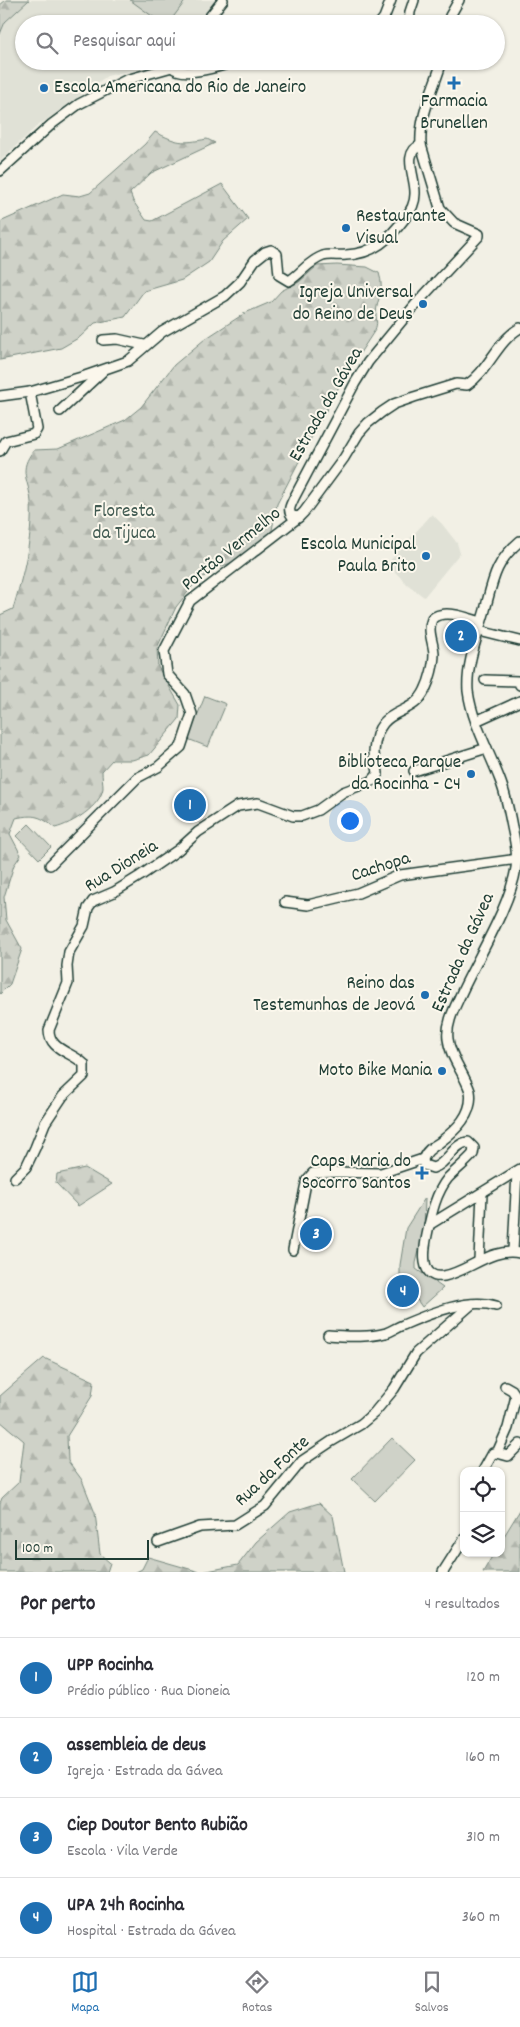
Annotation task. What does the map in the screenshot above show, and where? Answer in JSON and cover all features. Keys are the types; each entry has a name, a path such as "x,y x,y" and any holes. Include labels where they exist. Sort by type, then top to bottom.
{"street":[{"path":"211,15 223,0"},
{"path":"385,15 391,0"},
{"path":"410,15 414,0"},
{"path":"451,15 459,0"},
{"path":"0,171 52,124 80,104 126,80 155,70"},
{"path":"176,70 186,72 201,70"},
{"name":"Estrada da Gávea","path":"439,70 424,112 421,145 440,208 454,223 479,234 479,236 392,332 355,383 292,503 289,513 292,516 299,517 368,423 394,404 456,384 467,385 480,374 511,334 520,328"},
{"path":"0,396 30,392 105,370 128,361 144,345 162,332 225,296 240,282 255,260 265,252 271,250 278,254 279,275 289,282 306,265 324,256 348,256 369,251 382,245 403,221 413,205 415,185 410,158 415,149 421,145"},
{"path":"103,340 117,339 144,345"},
{"path":"60,411 105,370"},
{"path":"0,452 6,441 34,434 37,429 30,392"},
{"name":"Portão Vermelho","path":"50,865 137,778 158,768 181,748 192,714 185,694 167,674 164,651 190,602 299,517"},
{"name":"Estrada da Gávea","path":"423,1159 430,1149 458,1126 469,1110 470,1091 450,1048 448,1030 451,1017 466,981 503,907 518,859 501,782 476,721 468,690 469,674 496,568 505,554 520,541"},
{"name":"Rua Dioneia","path":"15,1178 26,1167 45,1122 62,1096 84,1076 84,1064 53,1043 49,1038 49,1030 68,983 67,966 69,952 84,926 90,904 96,898 114,892 152,869 198,832 238,806 258,803 294,816 302,816 318,810 342,792 375,780 378,774 374,757 376,738 382,724 391,716 418,700 427,686 434,655 429,630 432,619 438,615 465,616 480,627"},
{"path":"480,627 520,641"},
{"path":"485,680 518,681 520,685"},
{"path":"476,721 520,701"},
{"path":"414,771 487,748"},
{"name":"Cachopa","path":"285,902 308,905 358,893 400,875 518,859"},
{"path":"293,1250 307,1180 313,1173 381,1173 423,1159 424,1165 433,1168 439,1166 462,1143 468,1142 474,1148 473,1154 443,1186 435,1202 429,1225 424,1260 431,1273 444,1276 479,1260 516,1252 518,1170"},
{"path":"429,1225 518,1170"},
{"path":"479,1260 482,1193"},
{"name":"Rua da Fonte","path":"158,1542 200,1527 235,1524 265,1506 302,1461 361,1424 374,1413 394,1389 416,1353 472,1304"},
{"path":"328,1334 354,1336 386,1333 430,1314 458,1305 485,1304 496,1306"},
{"path":"497,1453 508,1428 516,1396 512,1390 505,1386"},
{"path":"485,1467 493,1453 508,1456 520,1444"},
{"path":"443,1572 460,1545"}],"shaded area":[{"name":"Escola Americana do Rio de Janeiro","path":"29,0 217,0 204,15 15,15 15,70 135,70 107,76 35,128 0,161 0,34 5,22"},
{"name":"Escola Municipal Paula Brito","path":"432,514 457,543 460,553 424,597 407,584 387,564"}],"green space":[{"path":"6,0 29,0 5,22 0,34 0,5"},
{"path":"130,0 186,0 175,15 151,15"},
{"path":"155,132 180,142 207,139 215,143 151,173 130,193 146,220 152,221 222,184 248,219 223,241 209,262 182,280 144,291 125,317 95,323 80,337 61,348 0,360 0,222 63,194 80,196 90,193 145,144"},
{"name":"Floresta da Tijuca","path":"317,266 367,267 379,273 381,290 375,330 343,379 310,440 277,504 272,530 264,544 241,559 215,569 195,583 176,607 157,648 158,667 180,705 179,719 149,755 132,760 112,760 102,771 103,788 97,801 85,813 69,823 55,828 37,817 16,818 10,834 21,855 14,865 4,897 6,920 22,949 10,984 0,994 0,615 13,609 26,556 31,516 30,494 25,475 29,457 34,450 58,449 125,420 141,407 174,365 205,339 245,313 271,302 281,291 299,282"},
{"path":"205,696 226,704 208,747 188,739"},
{"path":"29,824 51,847 39,859 17,836"},
{"path":"85,1168 112,1184 78,1206 56,1183 57,1174"},
{"path":"425,1198 424,1230 416,1269 443,1288 422,1307 400,1275 400,1265 406,1228"},
{"path":"44,1358 94,1381 92,1396 67,1436 68,1461 82,1480 95,1513 100,1554 110,1563 107,1572 0,1572 0,1503 2,1498 19,1482 24,1441 0,1421 0,1396"},
{"path":"392,1438 415,1460 375,1501 352,1479"},
{"path":"319,1503 333,1516 344,1572 202,1572 238,1565 256,1542 290,1512"},
{"path":"520,1510 520,1572 483,1572 492,1557 505,1557 505,1534"},
{"path":"148,1557 200,1572 136,1572 142,1569"}],"place":[{"name":"Farmacia Brunellen","path":"454,83"},
{"name":"Escola Americana do Rio de Janeiro","path":"44,88"},
{"name":"Restaurante Visual","path":"346,228"},
{"name":"Igreja Universal do Reino de Deus","path":"423,304"},
{"name":"Escola Municipal Paula Brito","path":"426,556"},
{"name":"assembleia de deus","path":"461,636"},
{"name":"Biblioteca Parque da Rocinha - C4","path":"471,774"},
{"name":"UPP Rocinha","path":"190,805"},
{"name":"Reino das Testemunhas de Jeová","path":"425,995"},
{"name":"Moto Bike Mania","path":"442,1071"},
{"name":"Caps Maria do Socorro Santos","path":"422,1173"},
{"name":"Ciep Doutor Bento Rubião","path":"316,1234"},
{"name":"UPA 24h Rocinha","path":"403,1291"}]}
